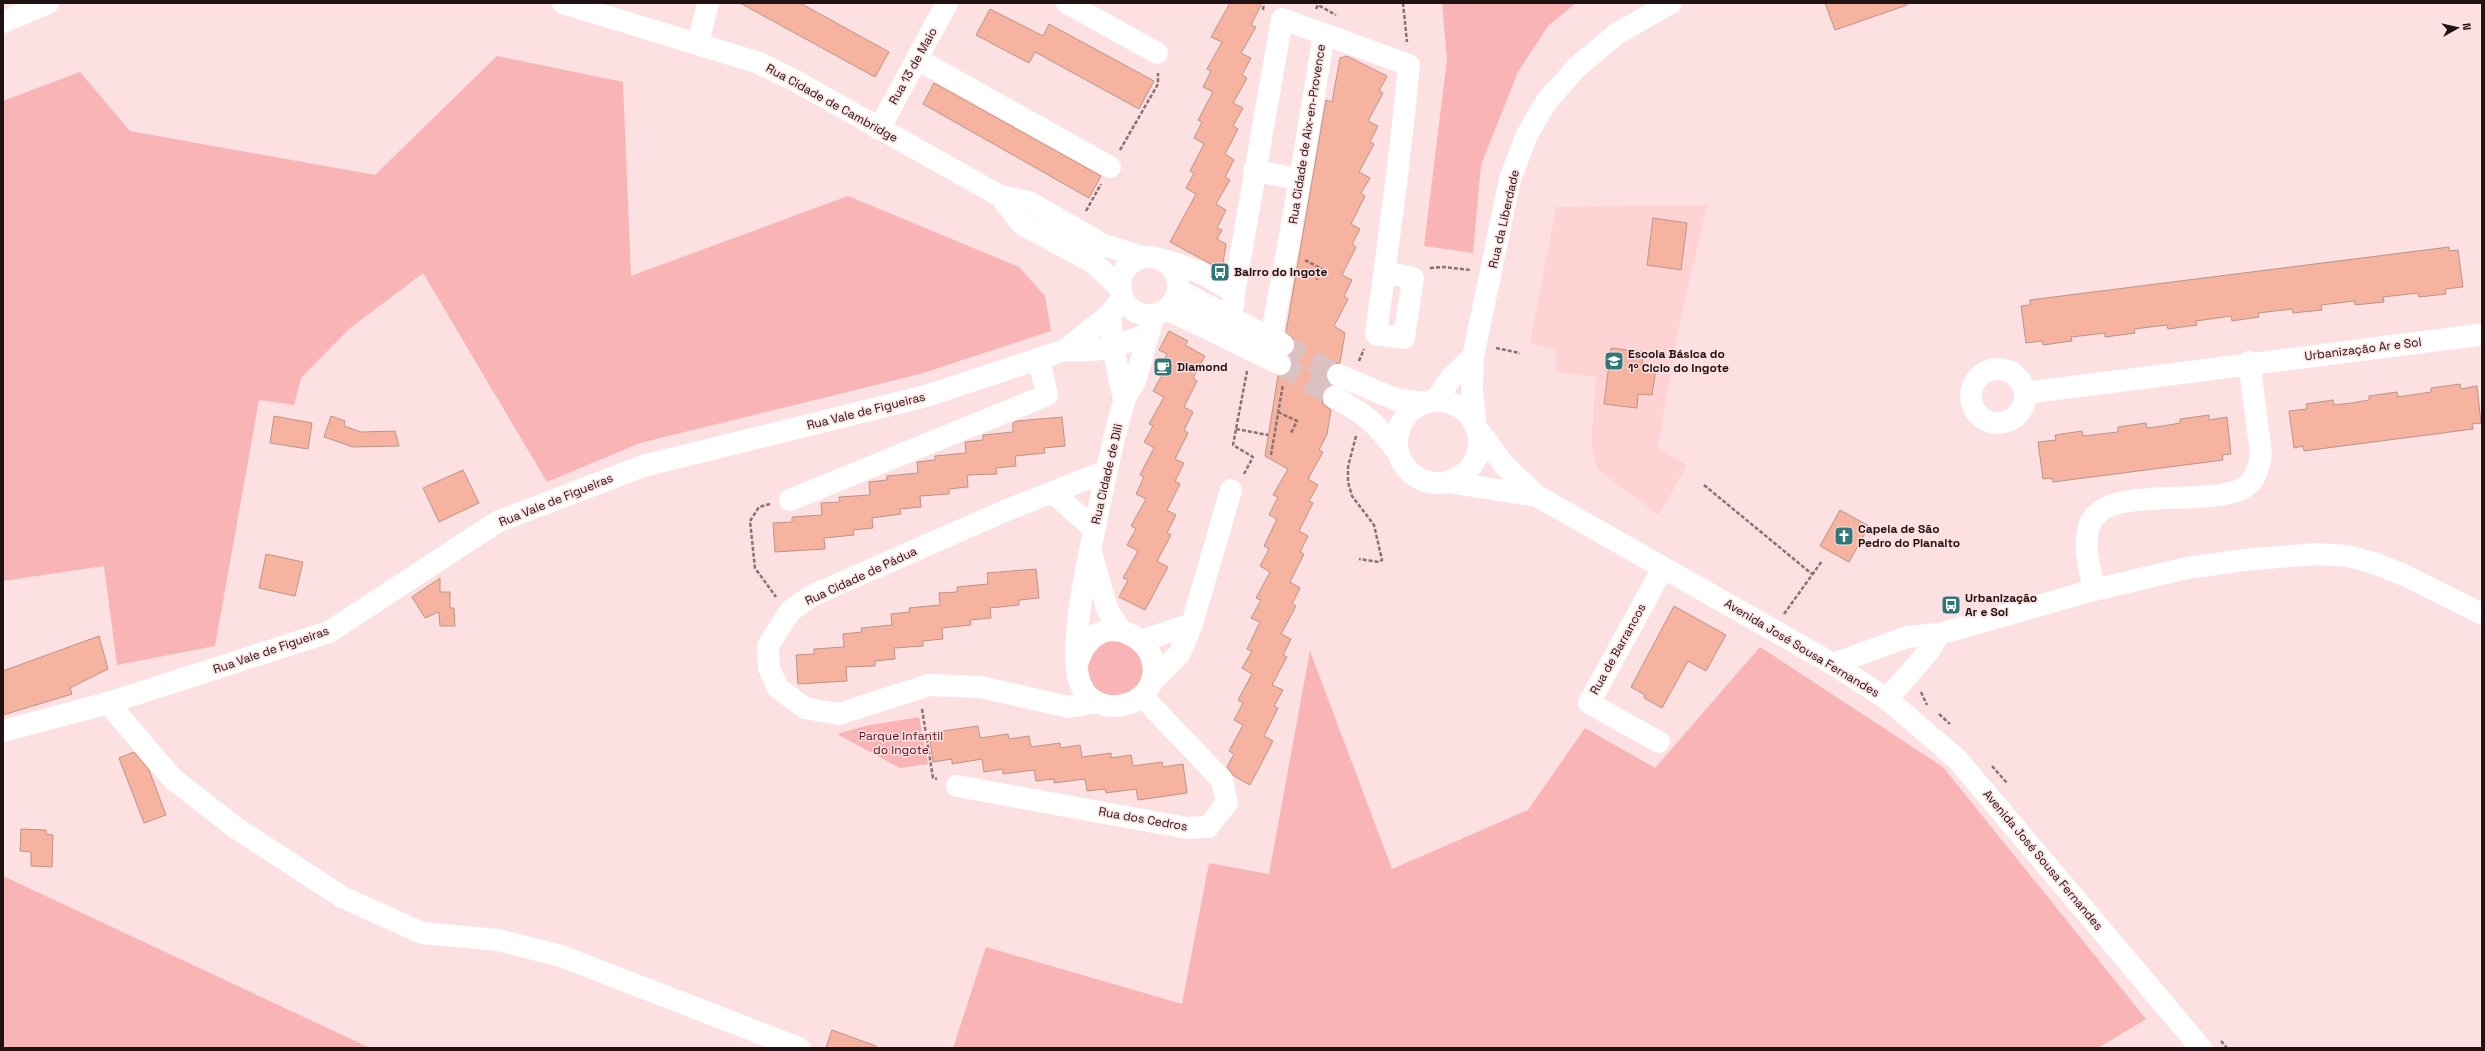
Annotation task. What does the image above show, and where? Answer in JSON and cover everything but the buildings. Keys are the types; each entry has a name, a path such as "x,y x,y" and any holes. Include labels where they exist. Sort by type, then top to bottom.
{"street":[{"path":"3,22 48,3"},
{"name":"Rua Cidade de Cambridge","path":"563,3 758,63 794,80 1000,196 1029,202 1104,245 1207,274 1234,293"},
{"path":"698,44 708,3"},
{"name":"Rua 13 de Maio","path":"879,129 947,3"},
{"path":"1067,3 1157,53"},
{"name":"Rua da Liberdade","path":"1477,426 1472,388 1473,357 1510,179 1534,123 1546,102 1577,67 1618,33 1671,3"},
{"name":"Rua Cidade de Aix-en-Provence","path":"1232,318 1234,293 1254,170 1282,19 1324,34 1300,180 1278,350"},
{"path":"1324,34 1409,65 1400,163 1376,334 1404,338 1413,278 1385,272"},
{"path":"916,60 1110,167"},
{"path":"1254,170 1300,180"},
{"name":"Rua Cidade de Cambridge","path":"1000,196 1022,224 1094,263 1118,301 1136,312 1251,350 1278,350"},
{"path":"1118,301 1121,280 1129,265 1153,259 1175,272 1178,290 1176,297 1156,319"},
{"path":"1178,290 1232,318 1278,350"},
{"name":"Rua Cidade de Dili","path":"1118,301 1113,348 1124,400"},
{"name":"Rua Vale de Figueiras","path":"1065,350 1118,301"},
{"name":"Rua Cidade de Dili","path":"1078,662 1078,624 1092,539 1106,471 1124,400 1137,377 1156,319"},
{"name":"Rua Vale de Figueiras","path":"3,731 108,703 329,632 497,522 643,466 926,396 1065,350 1094,352 1113,348 1156,319"},
{"name":"Urbanização Ar e Sol","path":"2025,393 2249,362 2481,333"},
{"path":"1398,452 1398,431 1402,422 1415,407 1430,401 1473,357"},
{"path":"790,500 1047,395 1039,359"},
{"path":"2094,590 2087,556 2087,540 2089,525 2098,514 2113,504 2129,500 2222,494 2238,489 2251,482 2260,467 2261,453 2249,362"},
{"path":"1334,396 1362,412 1379,427 1398,452 1403,464 1411,474 1422,480 1435,483 1448,482 1460,477 1470,469 1477,457 1480,444 1477,426 1458,405 1430,401 1395,399 1344,378"},
{"name":"Avenida José Sousa Fernandes","path":"1477,426 1504,465 1537,496 1833,664 1887,699 1957,759 2201,1048"},
{"name":"Rua Cidade de Pádua","path":"1096,702 1069,707 980,687 929,685 839,714 805,708 778,688 769,668 768,646 790,611 811,596 1052,492 1106,471"},
{"name":"Avenida José Sousa Fernandes","path":"1448,482 1537,496"},
{"path":"1147,690 1154,668 1150,653 1141,641 1121,631 1102,633 1086,644 1078,662 1078,677 1084,692 1096,702 1111,707 1128,705 1147,690 1180,653 1192,624 1231,490"},
{"path":"1052,492 1092,539"},
{"name":"Rua Cidade de Dili","path":"1092,539 1107,609 1121,631"},
{"path":"1833,664 1907,637 1940,634 2094,590 2187,568 2244,560 2316,554 2348,556 2374,563 2404,575 2482,614"},
{"name":"Rua de Barrancos","path":"1658,742 1589,703 1663,568"},
{"path":"1141,641 1192,624"},
{"path":"1887,699 1930,651 1940,634"},
{"name":"Rua dos Cedros","path":"957,786 1187,828 1208,827 1227,803 1222,780 1147,690"},
{"path":"108,703 173,779 236,828 342,897 422,933 498,940 561,956 799,1048"}],"path":[{"path":"1403,3 1409,65"},
{"path":"1076,230 1110,167 1158,84 1157,53"},
{"path":"1312,264 1322,270 1317,280"},
{"path":"1444,267 1470,270"},
{"path":"1344,378 1366,342 1376,334"},
{"path":"1249,465 1253,457 1233,445 1251,350"},
{"path":"1278,412 1297,421 1291,433"},
{"path":"1236,429 1268,435"},
{"path":"1355,439 1348,467 1348,482 1352,496 1374,526 1382,560 1379,562 1359,559"},
{"path":"1704,485 1812,574"},
{"path":"768,504 759,507 750,521 755,568 768,589"},
{"path":"1772,630 1822,560"},
{"path":"919,688 933,778 957,786"}],"shaded area":[{"name":"Escola Básica do 1º Ciclo do Ingote","path":"1707,205 1677,335 1658,448 1687,465 1659,515 1598,470 1591,443 1596,377 1555,372 1557,349 1530,344 1556,207"}],"green space":[{"path":"1442,3 1576,3 1548,26 1518,72 1481,165 1473,253 1424,246 1447,59"},
{"path":"497,56 623,82 631,276 848,196 1019,267 1045,296 1051,331 920,374 640,443 547,482 423,273 349,329 301,378 294,405 259,400 215,646 117,665 104,566 3,581 3,101 80,72 130,131 375,175"},
{"path":"1111,640 1128,641 1146,661 1141,687 1116,699 1098,692 1091,686 1087,671 1092,656 1097,649"},
{"path":"1760,647 1943,767 2146,1019 2098,1048 953,1048 986,947 1182,1004 1209,863 1269,874 1310,651 1392,869 1528,810 1585,728 1655,768"},
{"name":"Parque Infantil do Ingote","path":"919,717 928,764 900,768 837,734 865,726"},
{"path":"3,876 370,1048 3,1048"}],"tunnel":[{"path":"1283,346 1338,375"},
{"path":"1280,364 1334,397"}],"place":[{"name":"Bairro do Ingote","path":"1220,272"},
{"name":"Escola Básica do 1º Ciclo do Ingote","path":"1614,361"},
{"name":"Diamond","path":"1163,367"},
{"name":"Capela de São Pedro do Planalto","path":"1844,536"},
{"name":"Urbanização Ar e Sol","path":"1951,605"}]}
